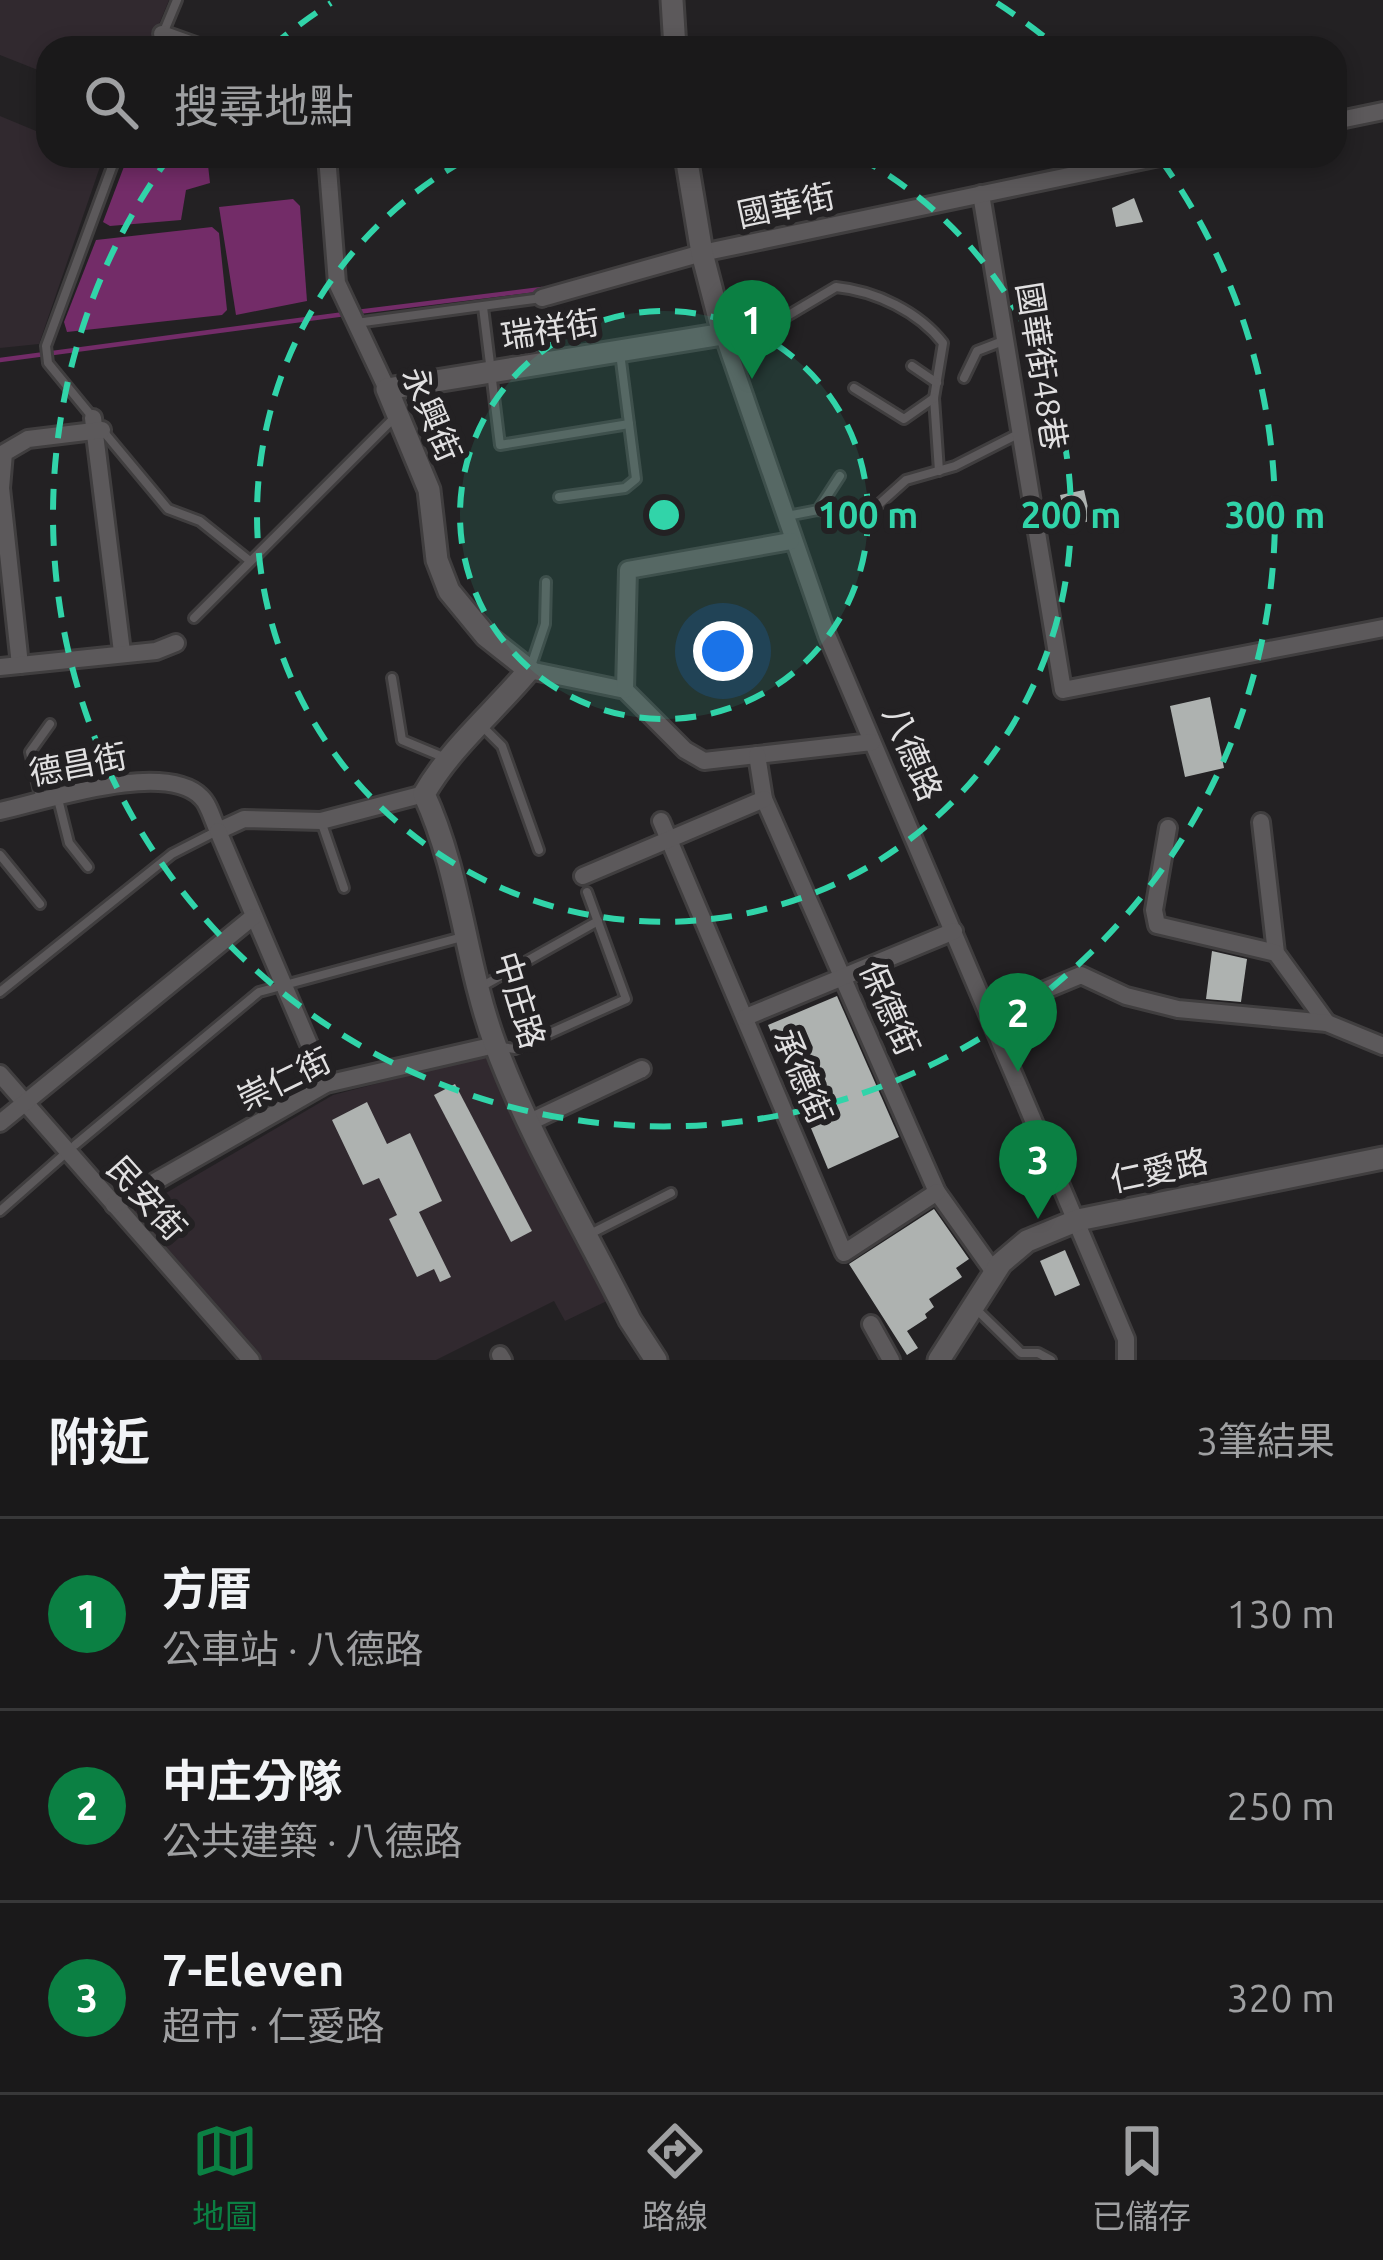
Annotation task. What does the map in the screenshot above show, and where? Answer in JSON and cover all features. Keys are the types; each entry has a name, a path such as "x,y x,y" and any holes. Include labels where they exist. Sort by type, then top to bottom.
{"street":[{"path":"672,0 674,36"},
{"path":"1347,118 1383,111"},
{"name":"永興街","path":"328,168 337,284 429,490 437,560 449,591 486,636 529,670"},
{"name":"八德路","path":"688,168 701,253 791,542 1078,1220 1126,1339 1126,1360"},
{"name":"國華街","path":"542,298 701,253 1107,168"},
{"name":"國華街48巷","path":"982,194 1063,690 1383,628"},
{"name":"瑞祥街","path":"387,389 620,351 726,342"},
{"path":"20,665 1,488 4,453 28,439 96,426 122,652"},
{"path":"625,690 628,570 791,542"},
{"path":"0,667 156,651 176,643"},
{"path":"218,831 244,819 321,821 424,794 445,758 482,726 529,670 625,690 685,750 704,761 804,754 872,742"},
{"name":"保德街","path":"757,755 764,799 937,1192 994,1273"},
{"name":"德昌街","path":"0,811 137,781 170,782 201,796 326,1084"},
{"name":"中庄路","path":"424,794 495,1045 588,1235 656,1360"},
{"path":"585,884 669,840 764,799"},
{"name":"承德街","path":"661,821 844,1253 937,1192"},
{"path":"1261,822 1276,953 1327,1023"},
{"path":"1168,828 1154,910 1157,925 1276,953"},
{"path":"0,1123 253,917"},
{"path":"746,1017 954,931"},
{"path":"990,1013 1081,975 1126,996 1178,1010 1327,1023 1383,1046"},
{"name":"崇仁街","path":"114,1205 326,1084 495,1045"},
{"path":"532,1121 642,1069"},
{"name":"民安街","path":"0,1074 71,1149 247,1358"},
{"name":"仁愛路","path":"939,1360 994,1273 1027,1240 1078,1220 1383,1158"},
{"path":"871,1324 891,1360"}],"lane":[{"path":"161,36 177,0"},
{"path":"112,168 46,346 46,358 96,426 169,509 200,521 250,561"},
{"path":"726,342 836,286 903,309 928,323 943,343 934,398 938,471"},
{"path":"352,317 542,298"},
{"path":"483,307 500,445 629,424"},
{"path":"964,378 977,351 1008,339"},
{"path":"559,497 633,485 620,351"},
{"path":"912,367 937,383"},
{"path":"854,388 904,419 934,398"},
{"path":"194,618 396,416"},
{"path":"786,517 818,510 868,514 906,480 938,471 1023,432"},
{"path":"818,510 840,476"},
{"path":"529,670 545,624 546,582"},
{"path":"392,678 402,740 445,758"},
{"path":"50,724 30,752 69,843 88,867"},
{"path":"482,726 502,746 539,850"},
{"path":"321,821 344,888"},
{"path":"0,992 172,854 218,831"},
{"path":"0,855 40,904"},
{"path":"495,1045 515,1049 626,998 585,884"},
{"path":"478,989 598,921"},
{"path":"0,1211 259,992 467,935"},
{"path":"588,1235 671,1193"},
{"path":"973,1306 1021,1353 1038,1353 1051,1360"}],"shaded area":[{"path":"0,0 169,0 154,36 36,36 36,69 0,55"},
{"path":"0,116 36,131 36,168 100,168 39,344 0,348"},
{"path":"123,168 208,168 210,183 186,190 181,220 110,226 103,222"},
{"path":"293,199 300,206 307,301 236,315 219,207"},
{"path":"212,227 219,233 227,310 222,315 67,332 64,322 96,240"},
{"path":"487,1055 609,1300 565,1321 554,1301 436,1360 259,1360 130,1214 333,1095"}],"building":[{"path":"1134,198 1143,222 1116,227 1112,208"},
{"path":"1084,490 1091,521 1067,526 1060,495"},
{"path":"1210,697 1224,768 1185,777 1170,706"},
{"path":"1212,951 1247,959 1241,1002 1206,999"},
{"path":"837,996 899,1137 828,1169 768,1025"},
{"path":"455,1084 532,1231 511,1242 434,1095"},
{"path":"367,1102 387,1144 410,1133 442,1201 419,1212 451,1277 440,1282 434,1269 417,1277 389,1219 397,1215 379,1178 363,1185 332,1120"},
{"path":"934,1209 969,1259 956,1268 962,1277 929,1299 934,1307 925,1314 927,1318 907,1331 918,1348 907,1355 849,1264"},
{"path":"1065,1250 1080,1285 1055,1296 1040,1261"}],"waterway":[{"path":"357,312 542,289"},
{"path":"0,360 345,314"}],"place":[{"name":"方厝","path":"752,379"},
{"name":"中庄分隊","path":"1018,1072"},
{"name":"7-Eleven","path":"1038,1219"}]}
